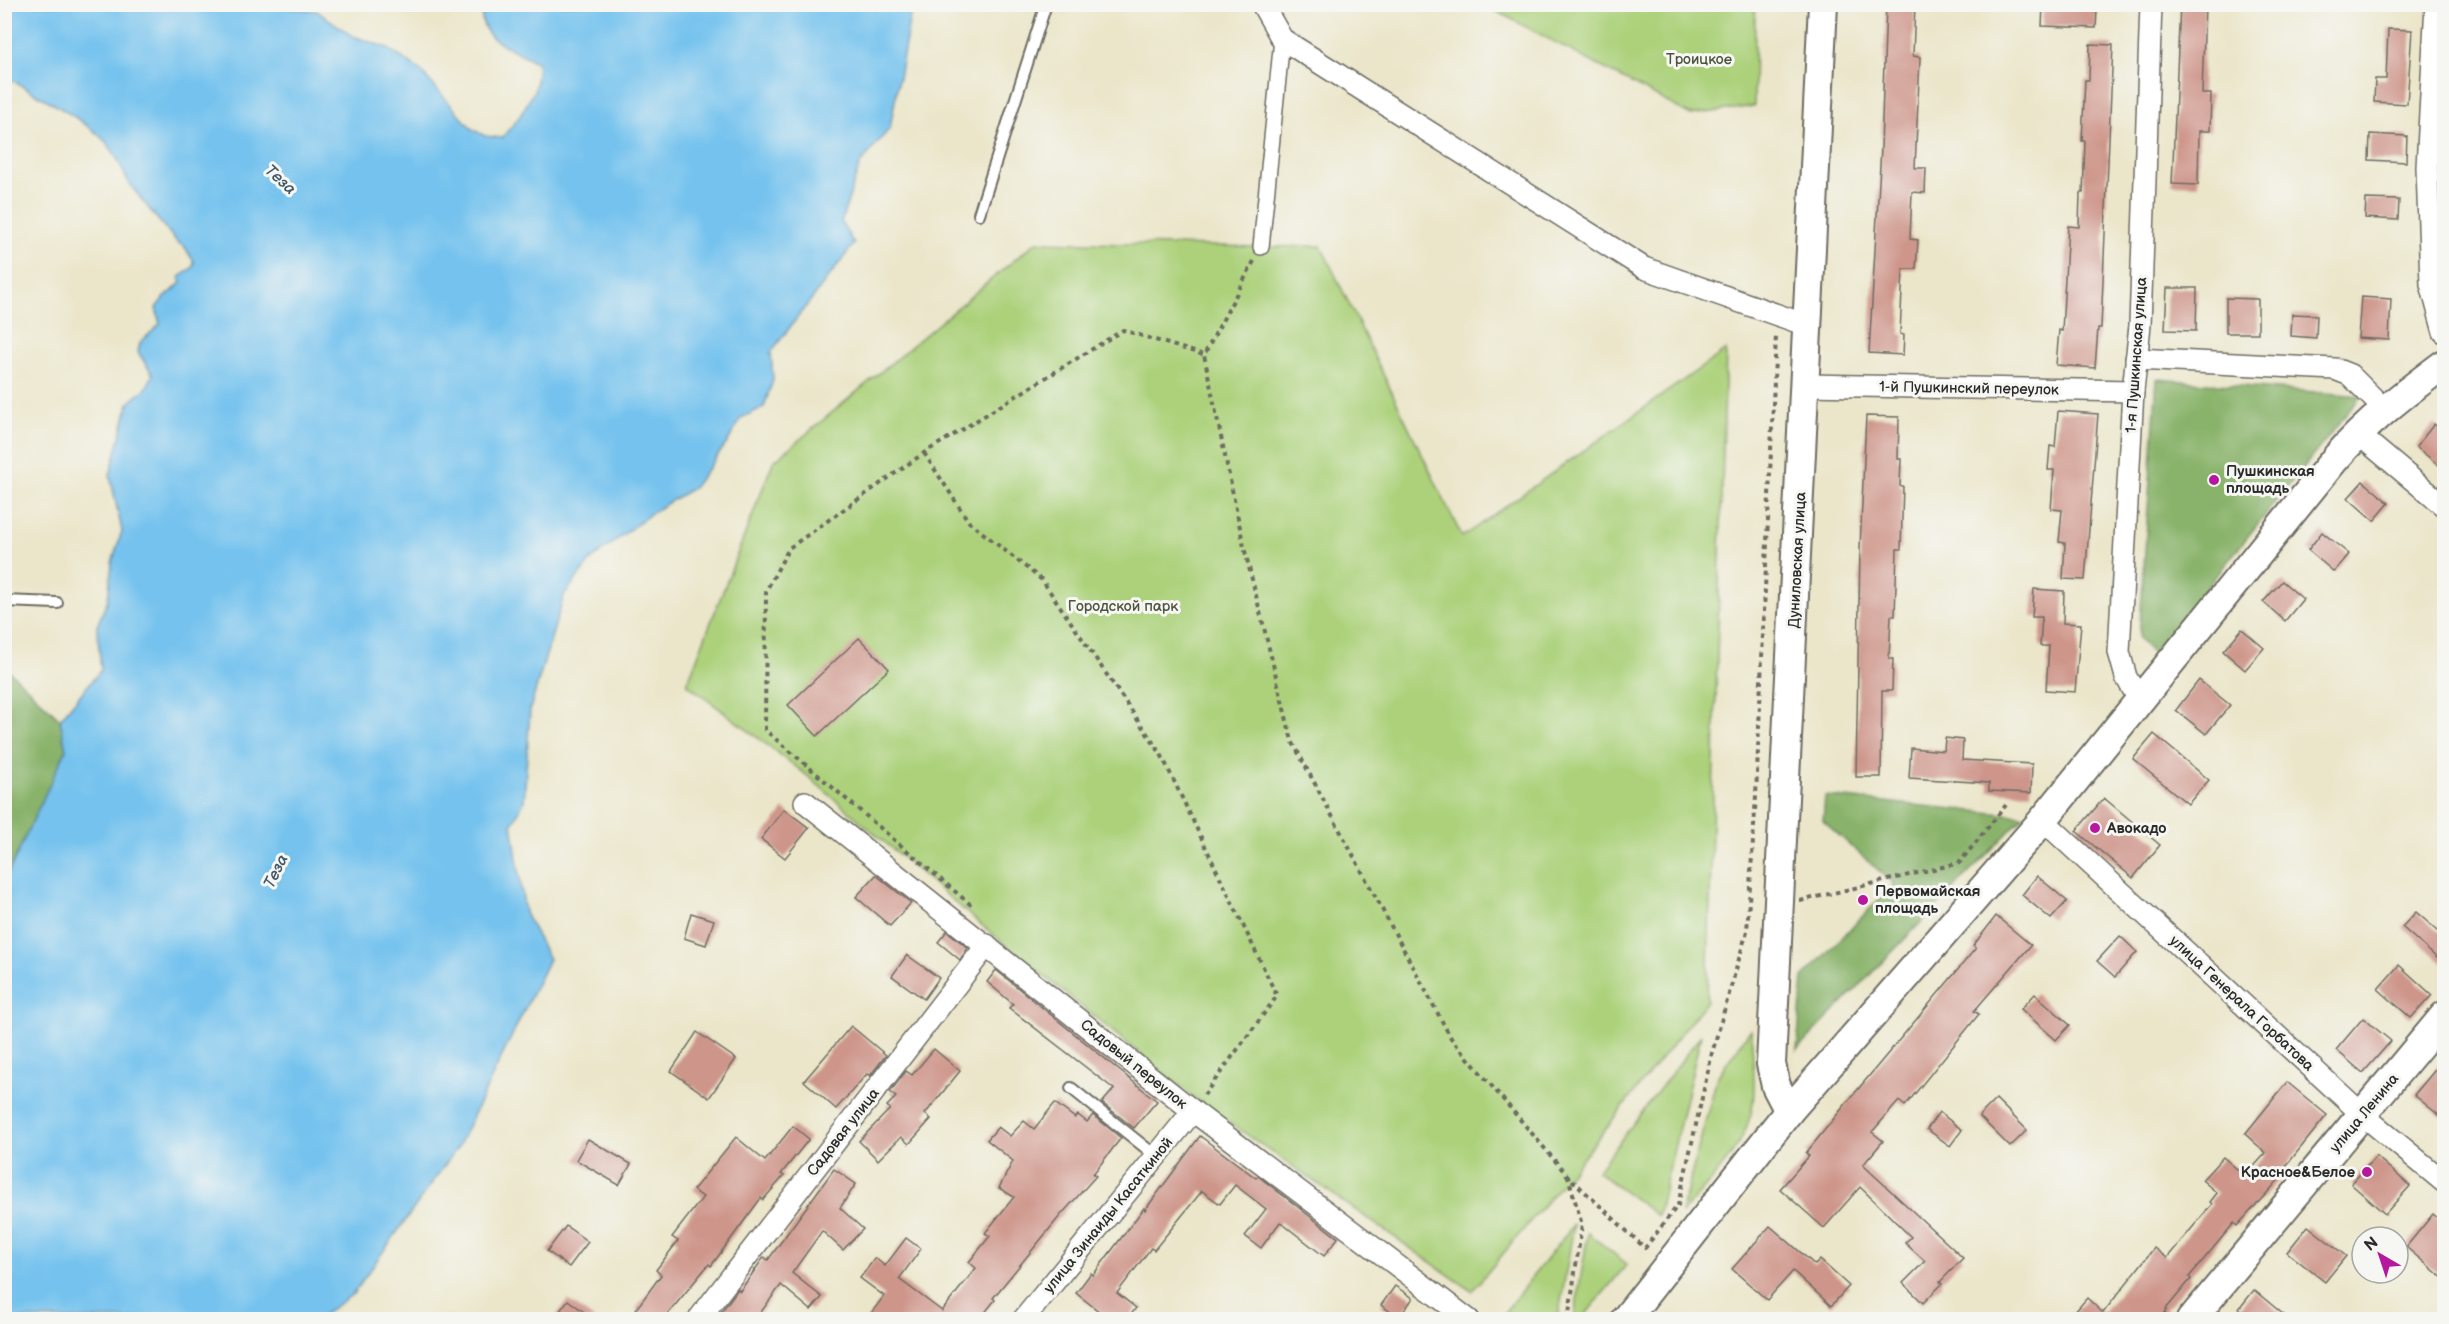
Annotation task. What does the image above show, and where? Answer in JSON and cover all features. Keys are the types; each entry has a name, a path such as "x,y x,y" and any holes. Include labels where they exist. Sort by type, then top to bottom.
{"main road":[{"name":"Дуниловская улица","path":"1790,1111 1776,1086 1771,1064 1823,4"},
{"path":"1625,1320 1790,1111 2043,820 2357,433 2384,409 2445,364"},
{"name":"улица Ленина","path":"2191,1320 2262,1232 2445,1016"}],"street":[{"path":"1262,4 1282,39 1644,268 1809,326"},
{"name":"1-я Пушкинская улица","path":"2140,701 2126,677 2119,652 2133,391 2140,325 2151,4"},
{"path":"2436,4 2427,167 2431,284 2445,332"},
{"path":"1261,247 1282,39"},
{"path":"2136,359 2335,369 2350,375 2384,409"},
{"name":"1-й Пушкинский переулок","path":"1805,385 2133,391"},
{"path":"2357,433 2445,506"},
{"name":"Садовый переулок","path":"804,802 1193,1110 1469,1320"},
{"name":"улица Генерала Горбатова","path":"2043,820 2363,1115 2445,1182"},
{"name":"Садовая улица","path":"698,1320 987,945"},
{"name":"улица Зинаиды Касаткиной","path":"1023,1320 1193,1110"}],"lane":[{"path":"980,214 1046,4"},
{"path":"4,601 57,603"},
{"path":"1071,1088 1156,1156"}],"path":[{"path":"1261,247 1204,355 1244,547 1292,741 1451,1038 1568,1176 1645,1248 1678,1205 1712,1053 1748,931 1777,315"},
{"path":"971,905 765,730 766,591 789,548 924,453 1123,330 1204,355"},
{"path":"924,453 969,522 1042,580 1161,754 1277,996 1193,1110"},
{"path":"1749,907 1779,906 1959,863 2006,805"},
{"path":"1568,1176 1582,1225 1568,1320"}],"green space":[{"name":"Троицкое","path":"1485,5 1755,5 1754,106 1691,115"},
{"name":"Городской парк","path":"1036,242 1261,247 1321,246 1462,537 1726,350 1707,1001 1568,1176 1472,1291 1197,1100 979,923 804,773 687,684 773,462"},
{"path":"2157,379 2361,396 2153,654 2139,638"},
{"path":"5,667 60,719 66,750 5,880"},
{"path":"1825,796 2024,816 1797,1050 1803,977 1894,884 1823,821"},
{"path":"1751,1029 1754,1066 1753,1103 1743,1135 1715,1176 1681,1214 1717,1077"},
{"path":"1701,1035 1658,1216 1597,1171"},
{"path":"1574,1224 1558,1319 1511,1319 1503,1314"},
{"path":"1588,1233 1627,1264 1582,1319 1574,1319"}],"water":[{"name":"Теза","path":"5,5 265,5 317,11 353,36 387,48 420,70 472,129 485,136 502,138 520,116 535,89 538,64 491,36 483,23 481,5 912,5 890,128 860,164 841,222 854,244 771,352 773,380 764,407 741,418 727,443 693,488 654,511 592,559 564,595 530,709 524,802 512,824 525,913 549,959 459,1145 353,1294 317,1319 5,1319 5,880 66,750 60,719 101,670 97,626 108,599 112,563 122,531 110,475 129,403 146,388 153,375 138,352 140,343 160,324 156,308 178,286 181,282 180,277 193,267 194,262 185,247 177,242 135,191 105,141 70,114 5,76"}],"building":[{"path":"1886,4 1915,4 1913,56 1920,57 1915,168 1926,168 1925,193 1912,192 1910,239 1918,240 1916,269 1903,269 1900,334 1904,335 1903,355 1869,353 1881,148"},
{"path":"2180,4 2205,4 2202,94 2211,94 2210,131 2199,131 2198,185 2172,184"},
{"path":"2043,6 2097,9 2096,28 2042,26"},
{"path":"2388,29 2412,30 2407,104 2374,102 2375,79 2386,79"},
{"path":"2090,44 2113,45 2101,328 2098,328 2095,368 2056,365 2059,330 2062,331 2068,226 2079,227 2080,193 2083,193 2085,141 2082,141 2083,119 2085,80 2089,80"},
{"path":"2370,134 2407,136 2406,162 2369,160"},
{"path":"2366,199 2399,200 2398,220 2365,218"},
{"path":"2167,288 2197,288 2196,331 2165,330"},
{"path":"2361,297 2391,299 2389,340 2358,338"},
{"path":"2226,298 2258,299 2258,333 2226,333"},
{"path":"2292,314 2317,315 2316,338 2291,336"},
{"path":"2058,411 2098,414 2085,580 2063,579 2065,543 2059,542 2062,510 2051,509 2054,470 2048,470 2050,446 2055,447"},
{"path":"1866,416 1899,417 1898,459 1901,459 1900,486 1903,486 1901,549 1897,549 1895,616 1891,616 1889,659 1893,659 1892,691 1882,691 1881,777 1856,777 1860,548"},
{"path":"2434,424 2445,433 2445,470 2416,447"},
{"path":"2363,481 2389,503 2374,521 2348,498"},
{"path":"2322,532 2349,554 2334,572 2308,550"},
{"path":"2282,581 2303,599 2285,621 2263,602"},
{"path":"2034,589 2064,591 2063,623 2081,624 2075,692 2046,690 2049,646 2040,646 2042,617 2032,617"},
{"path":"2242,629 2264,648 2245,670 2223,651"},
{"path":"859,638 889,669 817,736 788,705"},
{"path":"2199,680 2230,705 2206,734 2176,710"},
{"path":"2154,734 2209,780 2188,804 2133,759"},
{"path":"1945,738 1963,740 1962,760 2032,764 2031,793 1989,791 1989,783 1909,778 1911,748 1944,751"},
{"path":"2104,798 2160,845 2133,878 2076,831"},
{"path":"784,809 809,828 785,858 761,839"},
{"path":"876,875 911,903 890,926 856,897"},
{"path":"2037,876 2067,901 2051,919 2022,895"},
{"path":"2416,912 2445,937 2445,965 2402,927"},
{"path":"691,913 714,920 706,945 684,938"},
{"path":"1996,916 2031,945 1974,1011 1979,1014 1905,1106 1899,1101 1872,1132 1883,1141 1863,1165 1963,1258 1923,1303 1903,1283 1925,1261 1905,1243 1911,1237 1860,1187 1824,1228 1780,1189 1809,1156 1806,1153 1849,1100 1976,948 1973,946"},
{"path":"947,931 968,948 960,960 938,942"},
{"path":"2120,936 2137,952 2115,977 2097,961"},
{"path":"907,955 939,978 924,999 892,976"},
{"path":"2399,965 2432,995 2411,1018 2378,989"},
{"path":"996,970 1157,1101 1134,1128 1102,1103 1114,1089 1009,1008 1013,1004 987,982"},
{"path":"2035,994 2070,1025 2056,1040 2021,1009"},
{"path":"2363,1018 2391,1041 2363,1073 2336,1050"},
{"path":"851,1026 886,1055 870,1076 867,1074 836,1109 804,1081"},
{"path":"697,1032 736,1059 709,1098 671,1071"},
{"path":"934,1049 960,1071 925,1114 931,1119 909,1144 901,1137 878,1160 859,1141 890,1109 887,1106 896,1097 890,1092 906,1071 912,1075"},
{"path":"2445,1058 2445,1120 2414,1095"},
{"path":"2287,1082 2327,1115 2282,1171 2285,1173 2237,1226 2234,1223 2189,1277 2191,1279 2166,1309 2160,1320 2068,1320 2087,1298 2103,1313 2154,1248 2167,1258 2212,1204 2210,1202 2217,1193 2202,1180 2223,1157 2245,1176 2266,1153 2245,1134"},
{"path":"1996,1099 2027,1130 2010,1147 1979,1116"},
{"path":"1055,1103 1075,1118 1078,1115 1087,1122 1093,1115 1121,1138 1093,1174 1096,1176 993,1298 995,1300 979,1320 866,1320 884,1296 860,1278 875,1258 885,1266 906,1238 921,1249 899,1279 942,1311 976,1268 969,1262 990,1236 985,1233 1014,1197 999,1188 1013,1161 987,1140 998,1127 1010,1136 1024,1121 1034,1129"},
{"path":"1939,1112 1962,1130 1950,1146 1927,1129"},
{"path":"793,1126 809,1139 781,1174 784,1176 763,1200 761,1198 711,1266 709,1264 663,1320 650,1320 636,1309 661,1275 656,1270 678,1241 672,1237 703,1197 693,1190 736,1137 765,1161"},
{"path":"1200,1136 1256,1178 1258,1176 1338,1238 1324,1256 1280,1222 1261,1248 1245,1236 1266,1209 1235,1185 1220,1204 1202,1191 1154,1250 1151,1248 1117,1293 1136,1308 1127,1320 1110,1320 1076,1293 1091,1273 1093,1275 1144,1208 1145,1210"},
{"path":"588,1139 631,1164 619,1185 576,1160"},
{"path":"2376,1156 2410,1186 2385,1214 2351,1184"},
{"path":"834,1169 856,1184 840,1208 863,1229 843,1250 822,1231 792,1273 822,1297 811,1310 781,1285 755,1320 715,1320 738,1289 740,1291 764,1257 768,1260"},
{"path":"2433,1214 2445,1224 2445,1280 2410,1250 2410,1242"},
{"path":"566,1226 588,1242 569,1267 547,1251"},
{"path":"1770,1226 1815,1265 1820,1260 1849,1286 1831,1306 1793,1271 1767,1300 1732,1269"},
{"path":"2308,1226 2346,1256 2325,1282 2287,1252"},
{"path":"1395,1286 1413,1298 1399,1318 1381,1305"},
{"path":"2254,1290 2290,1320 2252,1320 2239,1309"},
{"path":"568,1300 595,1320 553,1320"}],"place":[{"name":"Пушкинская площадь","path":"2214,480"},
{"name":"Авокадо","path":"2095,828"},
{"name":"Первомайская площадь","path":"1863,900"},
{"name":"Красное&Белое","path":"2367,1172"}]}
